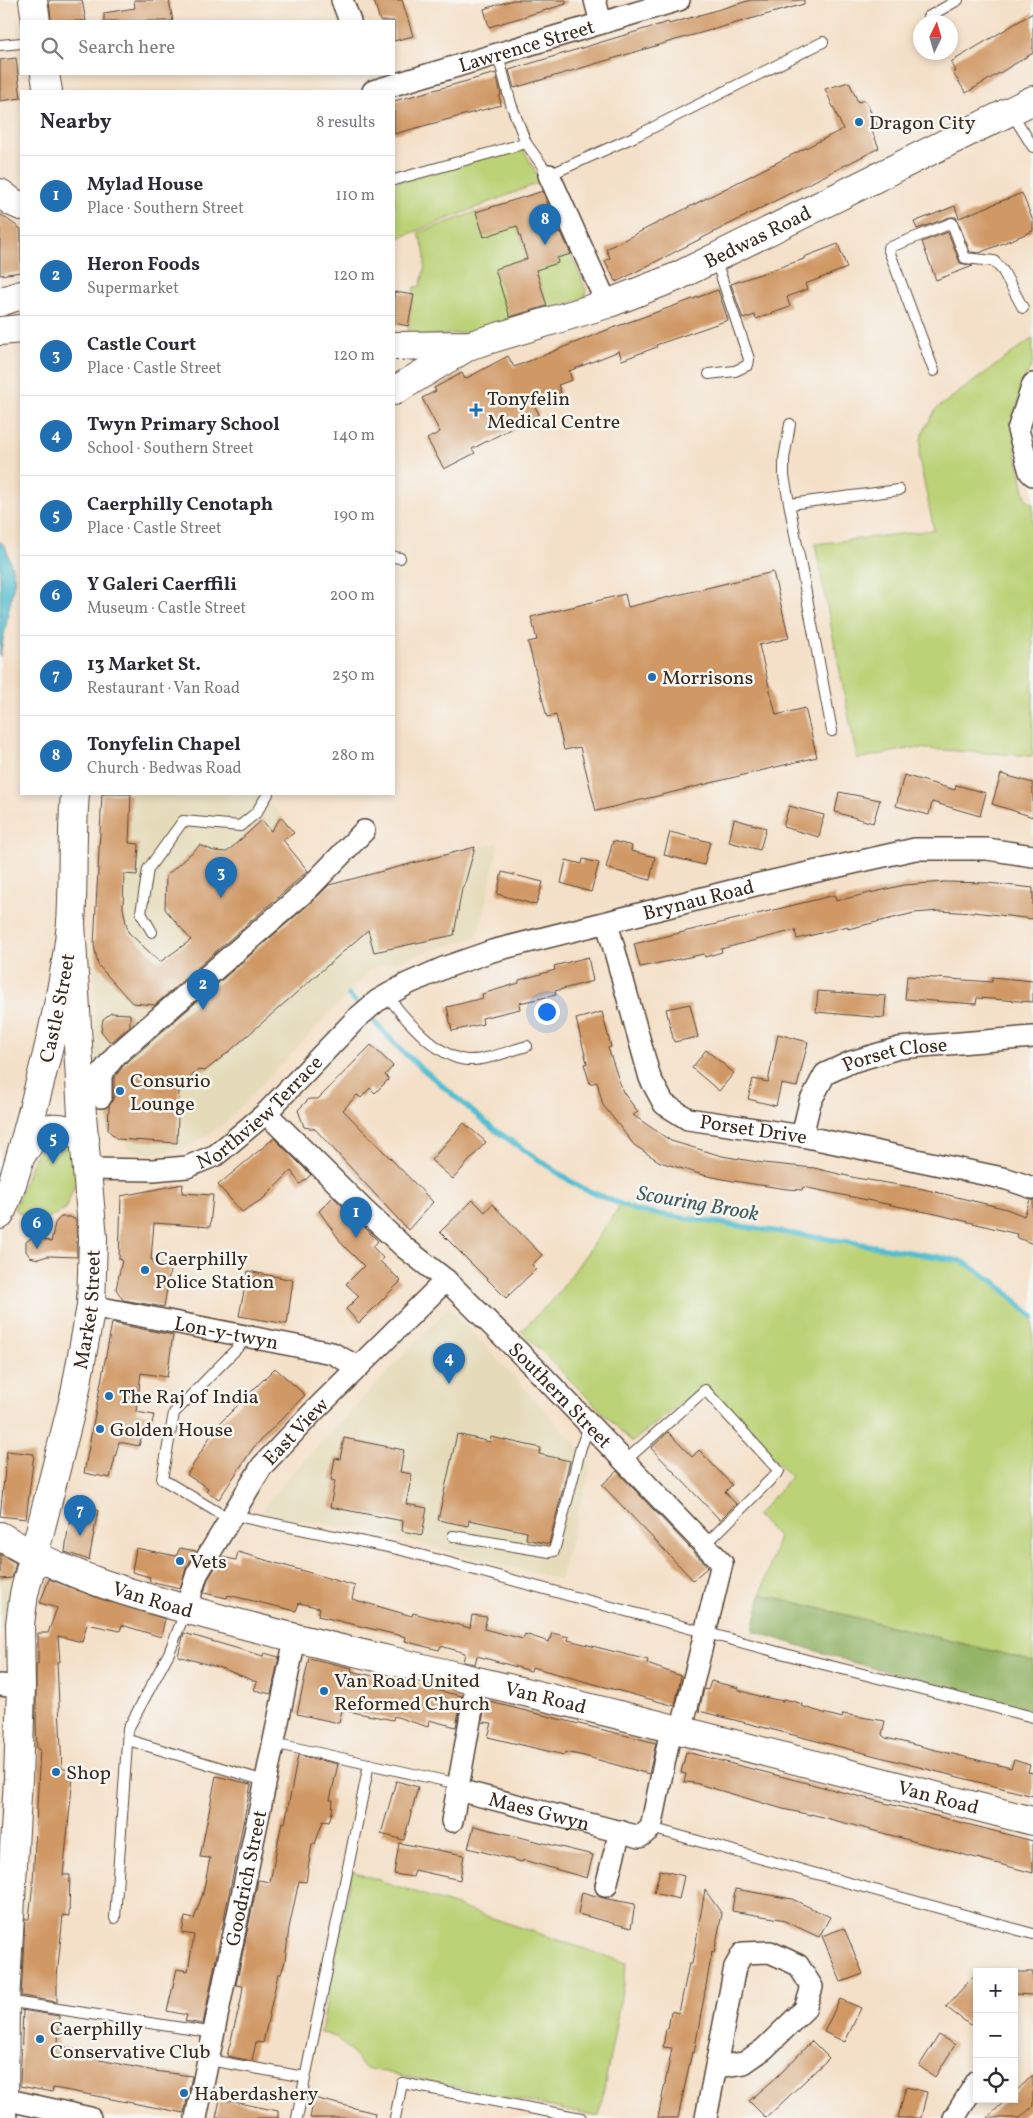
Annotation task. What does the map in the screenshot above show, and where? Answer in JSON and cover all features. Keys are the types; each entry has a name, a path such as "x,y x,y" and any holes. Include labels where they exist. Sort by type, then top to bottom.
{"main road":[{"path":"33,0 36,20"},
{"path":"45,75 48,90"},
{"name":"Bedwas Road","path":"471,345 608,304 676,277 1022,105"},
{"path":"0,193 20,206"},
{"path":"0,302 20,294"},
{"path":"0,310 20,307"},
{"path":"0,332 20,329"},
{"path":"0,332 20,336"},
{"path":"395,346 471,345"},
{"path":"395,390 471,345"},
{"name":"Castle Street","path":"0,1215 22,1155 39,1092 71,923 72,833 75,795"},
{"name":"Market Street","path":"4,2105 3,2001 14,1779 10,1686 24,1594 74,1394 91,1306 93,1238 71,923"},
{"path":"22,1155 36,1135 48,1128 70,1130 85,1139"},
{"name":"Van Road","path":"0,1536 35,1555 94,1581 186,1609 295,1639 477,1681 1033,1822"}],"street":[{"path":"342,0 350,20"},
{"path":"595,0 602,23"},
{"name":"Lawrence Street","path":"376,90 678,0"},
{"path":"366,75 372,90"},
{"path":"549,175 608,304"},
{"path":"1033,384 1018,430 1030,472 1033,475"},
{"path":"101,1097 101,1074 116,1055 308,889 364,831"},
{"name":"Brynau Road","path":"382,998 446,966 492,951 755,885 915,850 987,849 1033,856"},
{"name":"Porset Drive","path":"607,922 650,1078 664,1104 688,1119 802,1136 1006,1179 1033,1188"},
{"name":"Northview Terrace","path":"88,1169 154,1170 188,1167 216,1155 266,1113 356,1019 382,998"},
{"name":"Porset Close","path":"802,1136 810,1102 825,1074 851,1062 899,1048 1033,1037"},
{"name":"Southern Street","path":"266,1113 405,1248 446,1280 590,1424 722,1563 706,1632 676,1731"},
{"name":"East View","path":"186,1609 197,1574 262,1466 446,1280"},
{"name":"Lon-y-twyn","path":"91,1306 332,1353 358,1367"},
{"name":"Goodrich Street","path":"196,2118 295,1639"},
{"path":"452,1822 477,1681"},
{"path":"651,1828 676,1731"},
{"name":"Maes Gwyn","path":"459,1787 640,1837 651,1828"},
{"path":"606,1886 620,1831"},
{"path":"706,2118 735,1967 743,1953 770,1952 798,1965 812,1987 805,2008 764,2049 744,2063 716,2067"},
{"path":"954,2118 973,2087"},
{"path":"4,2105 90,2118"}],"lane":[{"path":"932,15 958,0"},
{"path":"498,55 511,104 526,143 549,175 638,135 823,42"},
{"path":"0,45 20,43"},
{"path":"1022,105 1033,147"},
{"path":"395,180 526,143"},
{"path":"934,371 888,248 952,223 965,258 994,261 1003,271 1023,308"},
{"path":"709,374 736,371 748,365 749,359 714,257"},
{"path":"790,424 784,459 784,476 832,731"},
{"path":"790,504 899,490"},
{"path":"152,932 141,913 148,869 182,821 240,826 256,813 267,795"},
{"path":"382,998 430,1041 448,1053 464,1060 474,1060 527,1046"},
{"path":"248,1337 174,1413 162,1479 230,1517 398,1549 1033,1717"},
{"path":"625,1461 705,1390 779,1471 705,1545"},
{"path":"453,1536 550,1552 554,1551 581,1447 590,1424"},
{"path":"115,1918 128,1729 169,1654 186,1609"},
{"path":"128,1740 265,1780"},
{"path":"273,1743 369,1764 459,1787"},
{"path":"297,2118 369,1764"},
{"path":"651,1828 1033,1934"},
{"path":"3,2001 215,2033"},
{"path":"209,2060 305,2077"},
{"path":"395,2118 402,2083 581,2118"}],"shaded area":[{"path":"102,795 230,795 267,798 294,833 283,840 308,871 332,884 499,842 478,936 372,969 224,1124 191,1146 151,1154 129,1148 108,1130 98,1108 94,945"},
{"path":"449,1307 592,1461 560,1580 368,1530 259,1514 283,1483"},
{"path":"0,1546 22,1560 27,1571 0,1634"}],"green space":[{"path":"522,147 541,182 395,240 395,183"},
{"path":"476,212 484,236 517,226 527,259 495,269 511,317 547,306 536,270 558,263 557,258 571,254 586,290 585,298 489,330 407,338 414,287 420,286 425,265 423,247 418,233"},
{"path":"1033,338 1033,363 1021,386 1016,414 1016,454 1026,499 1033,504 1033,756 913,748 857,759 815,544 934,530 919,458 922,434 936,409"},
{"path":"49,1137 71,1138 78,1177 65,1210 51,1217 33,1219 14,1209 34,1157"},
{"path":"621,1205 637,1212 849,1242 962,1261 995,1282 1033,1317 1033,1661 761,1594 779,1537 756,1516 791,1477 705,1385 632,1442 521,1331 557,1295"},
{"path":"761,1594 1033,1661 1033,1710 855,1663 753,1631"},
{"path":"352,1871 627,1963 599,2117 365,2068 338,2038 321,2032"}],"water":[{"path":"0,541 6,548 15,578 0,656"}],"building":[{"path":"49,0 82,0 86,20 51,20"},
{"path":"134,0 169,0 173,20 104,20 104,13 135,8"},
{"path":"374,0 402,0 413,36 395,41 395,20 380,20"},
{"path":"513,0 566,0 566,4 489,27 484,9"},
{"path":"751,0 804,0 804,4 514,88 509,70 668,22 669,24"},
{"path":"1033,13 1033,53 966,93 953,73 956,71 951,62 958,60 958,58"},
{"path":"16,58 20,98 0,101 0,60"},
{"path":"496,73 501,95 499,96 501,105 395,134 395,101"},
{"path":"849,82 858,102 865,100 879,129 872,131 879,148 616,282 605,261 610,258 606,249 843,129 825,89"},
{"path":"543,191 558,233 561,232 571,254 557,258 558,263 536,270 547,306 510,317 495,269 527,259 517,226 484,237 476,212"},
{"path":"1022,193 1033,221 1033,231 979,253 970,252 956,217 950,217 917,229 914,222 955,206 959,218"},
{"path":"0,214 20,228 20,272 0,275"},
{"path":"948,232 960,263 973,266 936,280 922,242"},
{"path":"838,244 847,268 805,284 807,289 787,297 790,307 756,319 755,315 743,319 731,284 804,259 804,257"},
{"path":"718,290 728,320 656,345 657,347 622,360 619,351 569,371 572,380 558,385 561,393 533,403 539,414 472,449 475,453 444,469 427,439 440,432 422,398 436,391 434,388 462,373 465,379 508,356 514,367 607,330"},
{"path":"395,292 414,295 408,326 395,323"},
{"name":"Morrisons","path":"773,572 789,638 759,645 776,715 805,708 817,757 596,811 580,747 564,750 556,715 547,717 528,642 537,640 531,617 625,594 628,607"},
{"path":"1001,774 1033,783 1033,817 992,804"},
{"path":"904,775 955,790 956,785 986,793 980,816 932,802 929,815 896,806"},
{"path":"839,792 880,800 873,823 835,812"},
{"path":"102,795 131,795 129,843 139,844 137,875 124,874 123,908 128,932 160,962 191,940 165,909 166,876 200,845 214,851 227,852 262,820 271,831 281,817 294,833 283,840 308,871 155,1005 132,1003 98,965 94,945"},
{"path":"789,806 824,815 819,837 783,827"},
{"path":"734,819 766,828 760,850 729,842"},
{"path":"670,832 710,842 704,865 664,855"},
{"path":"613,841 632,846 631,851 655,857 650,880 606,868"},
{"path":"475,847 462,888 454,935 374,952 368,930 231,1050 205,1071 198,1070 179,1088 177,1143 117,1139 108,1130 109,1106 114,1097 114,1078 125,1064 329,885"},
{"path":"583,859 599,863 591,892 561,883 566,860 582,864"},
{"path":"502,872 543,882 536,905 497,894"},
{"path":"945,882 988,883 1033,888 1033,919 974,912 939,911 914,913 848,929 848,926 797,939 795,930 721,949 722,952 705,957 704,954 640,967 634,944 835,895 836,901 904,885"},
{"path":"588,957 593,981 555,991 556,995 519,1003 520,1009 482,1018 483,1024 452,1031 447,1007 483,998 482,994 519,983 519,980 555,970 554,966"},
{"path":"907,976 992,982 992,977 1033,981 1033,1002 977,998 976,1004 905,999"},
{"path":"818,991 886,996 884,1018 816,1012"},
{"path":"690,1004 698,1037 674,1042 666,1009"},
{"path":"602,1012 611,1047 608,1048 623,1092 638,1112 633,1115 671,1141 722,1156 763,1163 814,1168 856,1178 923,1189 1007,1209 1024,1216 1030,1200 1033,1200 1033,1244 1016,1237 1017,1234 936,1214 803,1187 802,1190 787,1189 733,1181 703,1175 660,1162 634,1145 603,1105 597,1082 590,1084 584,1064 587,1063 576,1019"},
{"path":"111,1013 130,1014 130,1026 113,1041 109,1041 101,1031 103,1019"},
{"path":"778,1034 808,1042 797,1087 781,1084 776,1106 748,1099 753,1079 768,1082"},
{"path":"371,1045 393,1066 385,1075 389,1079 375,1093 370,1088 361,1098 357,1095 343,1110 433,1202 408,1230 315,1129 304,1127 298,1110 309,1099 318,1099"},
{"path":"706,1050 734,1073 719,1091 692,1068"},
{"path":"464,1123 486,1142 453,1179 431,1160"},
{"path":"274,1138 311,1175 300,1184 291,1171 264,1198 242,1212 218,1185"},
{"path":"183,1184 182,1193 213,1195 210,1227 154,1223 151,1260 154,1260 153,1264 171,1265 164,1307 123,1300 116,1289 122,1260 119,1259 121,1196"},
{"path":"333,1197 378,1241 373,1247 383,1258 380,1261 401,1281 359,1323 346,1309 359,1296 346,1284 364,1266 343,1245 319,1211"},
{"path":"473,1200 485,1212 492,1204 542,1255 532,1265 536,1269 506,1298 440,1232"},
{"path":"61,1217 70,1217 76,1220 77,1257 48,1256 38,1259 30,1257 26,1251 26,1242 34,1236 51,1242 55,1223"},
{"path":"248,1271 293,1280 287,1324 239,1316"},
{"path":"112,1323 173,1335 167,1377 141,1373 136,1412 154,1415 150,1431 143,1430 139,1446 119,1442 110,1478 84,1473"},
{"path":"275,1368 305,1395 253,1448 219,1499 206,1491 208,1488 187,1475 216,1427"},
{"path":"668,1432 692,1457 699,1450 732,1485 725,1492 736,1504 720,1520 651,1448"},
{"path":"457,1434 490,1442 491,1437 541,1448 539,1454 570,1461 549,1544 526,1539 527,1532 469,1520 468,1526 438,1520"},
{"path":"344,1438 404,1450 400,1472 412,1474 406,1504 427,1508 422,1535 402,1531 403,1521 330,1507 335,1481 331,1480 335,1458 340,1459"},
{"path":"7,1451 34,1454 26,1519 0,1516"},
{"path":"617,1471 708,1567 693,1580 602,1485"},
{"path":"77,1507 98,1510 89,1560 65,1552 68,1529"},
{"path":"136,1548 176,1556 180,1548 196,1551 186,1568 180,1588 149,1581 150,1577 132,1572"},
{"path":"238,1552 355,1586 352,1599 412,1616 413,1613 470,1628 472,1615 487,1617 484,1629 523,1639 525,1634 549,1642 552,1633 569,1637 568,1640 648,1660 647,1664 681,1676 675,1706 532,1667 531,1671 477,1656 475,1664 463,1662 465,1653 441,1646 439,1650 423,1646 405,1641 406,1637 318,1616 320,1608 299,1603 296,1611 228,1595 227,1598 204,1593 208,1579 222,1557 236,1560"},
{"path":"0,1554 16,1563 12,1578 0,1579"},
{"path":"49,1579 98,1598 165,1619 161,1637 122,1625 120,1631 87,1624 82,1642 58,1636 60,1662 57,1662 62,1769 72,1769 73,1777 63,1875 70,1875 69,1916 63,1915 57,1977 57,2002 21,1996 25,1919 29,1919 33,1882 40,1749 37,1749 36,1722 38,1633 48,1633 57,1608 40,1603"},
{"path":"184,1633 263,1656 264,1653 279,1657 271,1694 254,1690 257,1682 224,1669 178,1656"},
{"path":"309,1658 352,1668 351,1671 462,1696 456,1727 429,1720 428,1727 394,1716 393,1720 342,1710 339,1723 297,1714"},
{"path":"711,1681 739,1688 739,1690 758,1696 793,1701 802,1704 801,1706 842,1718 843,1714 885,1721 882,1735 886,1738 1011,1768 1014,1760 1030,1765 1028,1772 1033,1773 1033,1796 699,1711 704,1689 708,1690"},
{"path":"486,1701 656,1743 649,1774 584,1756 565,1752 564,1755 488,1737 492,1723 482,1722"},
{"path":"686,1752 1033,1841 1033,1873 811,1814 783,1809 695,1783 684,1782 686,1774 681,1773"},
{"path":"298,1755 338,1764 330,1800 333,1800 332,1812 329,1822 323,1821 315,1844 312,1844 306,1882 299,1881 289,1928 285,1961 281,1974 278,1974 263,2043 256,2042 252,2061 227,2056 243,1986 236,1985 258,1880 270,1882 282,1822 285,1823"},
{"path":"216,1776 251,1784 203,2024 185,2021 187,2015 167,2011 177,1969 188,1971 194,1935 182,1933 185,1917 194,1919 203,1893 210,1858 200,1857"},
{"path":"396,1781 418,1787 404,1840 381,1834"},
{"path":"474,1826 593,1855 587,1878 523,1860 522,1862 468,1848"},
{"path":"399,1843 464,1855 460,1880 415,1870 413,1877 394,1874"},
{"path":"660,1870 684,1876 679,1899 654,1893"},
{"path":"735,1889 792,1899 830,1917 819,1937 780,1919 732,1911"},
{"path":"705,1890 722,1914 714,1953 712,1952 694,2053 692,2052 678,2118 658,2118 672,2048 663,2047 666,2029 668,2029 671,2011 679,2013 689,1964 692,1964"},
{"path":"582,1892 635,1904 631,1928 578,1914"},
{"path":"844,1928 863,1974 841,1982 822,1936"},
{"path":"1018,1972 1033,1972 1033,1995 1018,1994"},
{"path":"973,1977 973,2022 970,2025 946,2007"},
{"path":"840,1999 861,2008 845,2042 824,2032"},
{"path":"21,2010 59,2016 58,2046 101,2055 100,2060 154,2071 192,2076 184,2113 53,2088 52,2092 20,2086 23,2011"},
{"path":"939,2035 955,2045 935,2077 919,2066"},
{"path":"812,2041 829,2058 766,2118 749,2101 777,2077"},
{"path":"1033,2075 1033,2106 1020,2118 987,2118 1003,2103 1018,2103 1018,2089"},
{"path":"906,2087 927,2092 921,2118 898,2118"},
{"path":"314,2098 375,2113 374,2118 310,2118"},
{"path":"220,2099 278,2111 278,2118 216,2118"}],"waterway":[{"name":"Scouring Brook","path":"349,995 362,1009"},
{"name":"Scouring Brook","path":"368,1015 404,1053 492,1128 579,1187 637,1211 849,1242 962,1261 995,1282 1033,1317"}],"place":[{"name":"Dragon City","path":"859,122"},
{"name":"Tonyfelin Chapel","path":"545,245"},
{"name":"Tonyfelin Medical Centre","path":"476,410"},
{"name":"Morrisons","path":"652,677"},
{"name":"Castle Court","path":"221,898"},
{"name":"Heron Foods","path":"203,1010"},
{"name":"Consurio Lounge","path":"120,1091"},
{"name":"Caerphilly Cenotaph","path":"53,1164"},
{"name":"Mylad House","path":"356,1238"},
{"name":"Y Galeri Caerffili","path":"37,1249"},
{"name":"Caerphilly Police Station","path":"145,1270"},
{"name":"Twyn Primary School","path":"449,1384"},
{"name":"The Raj of India","path":"109,1396"},
{"name":"Golden House","path":"100,1429"},
{"name":"13 Market St.","path":"80,1536"},
{"name":"Vets","path":"180,1561"},
{"name":"Van Road United Reformed Church","path":"324,1691"},
{"name":"Shop","path":"56,1772"},
{"name":"Caerphilly Conservative Club","path":"40,2039"},
{"name":"Haberdashery","path":"184,2093"}]}
